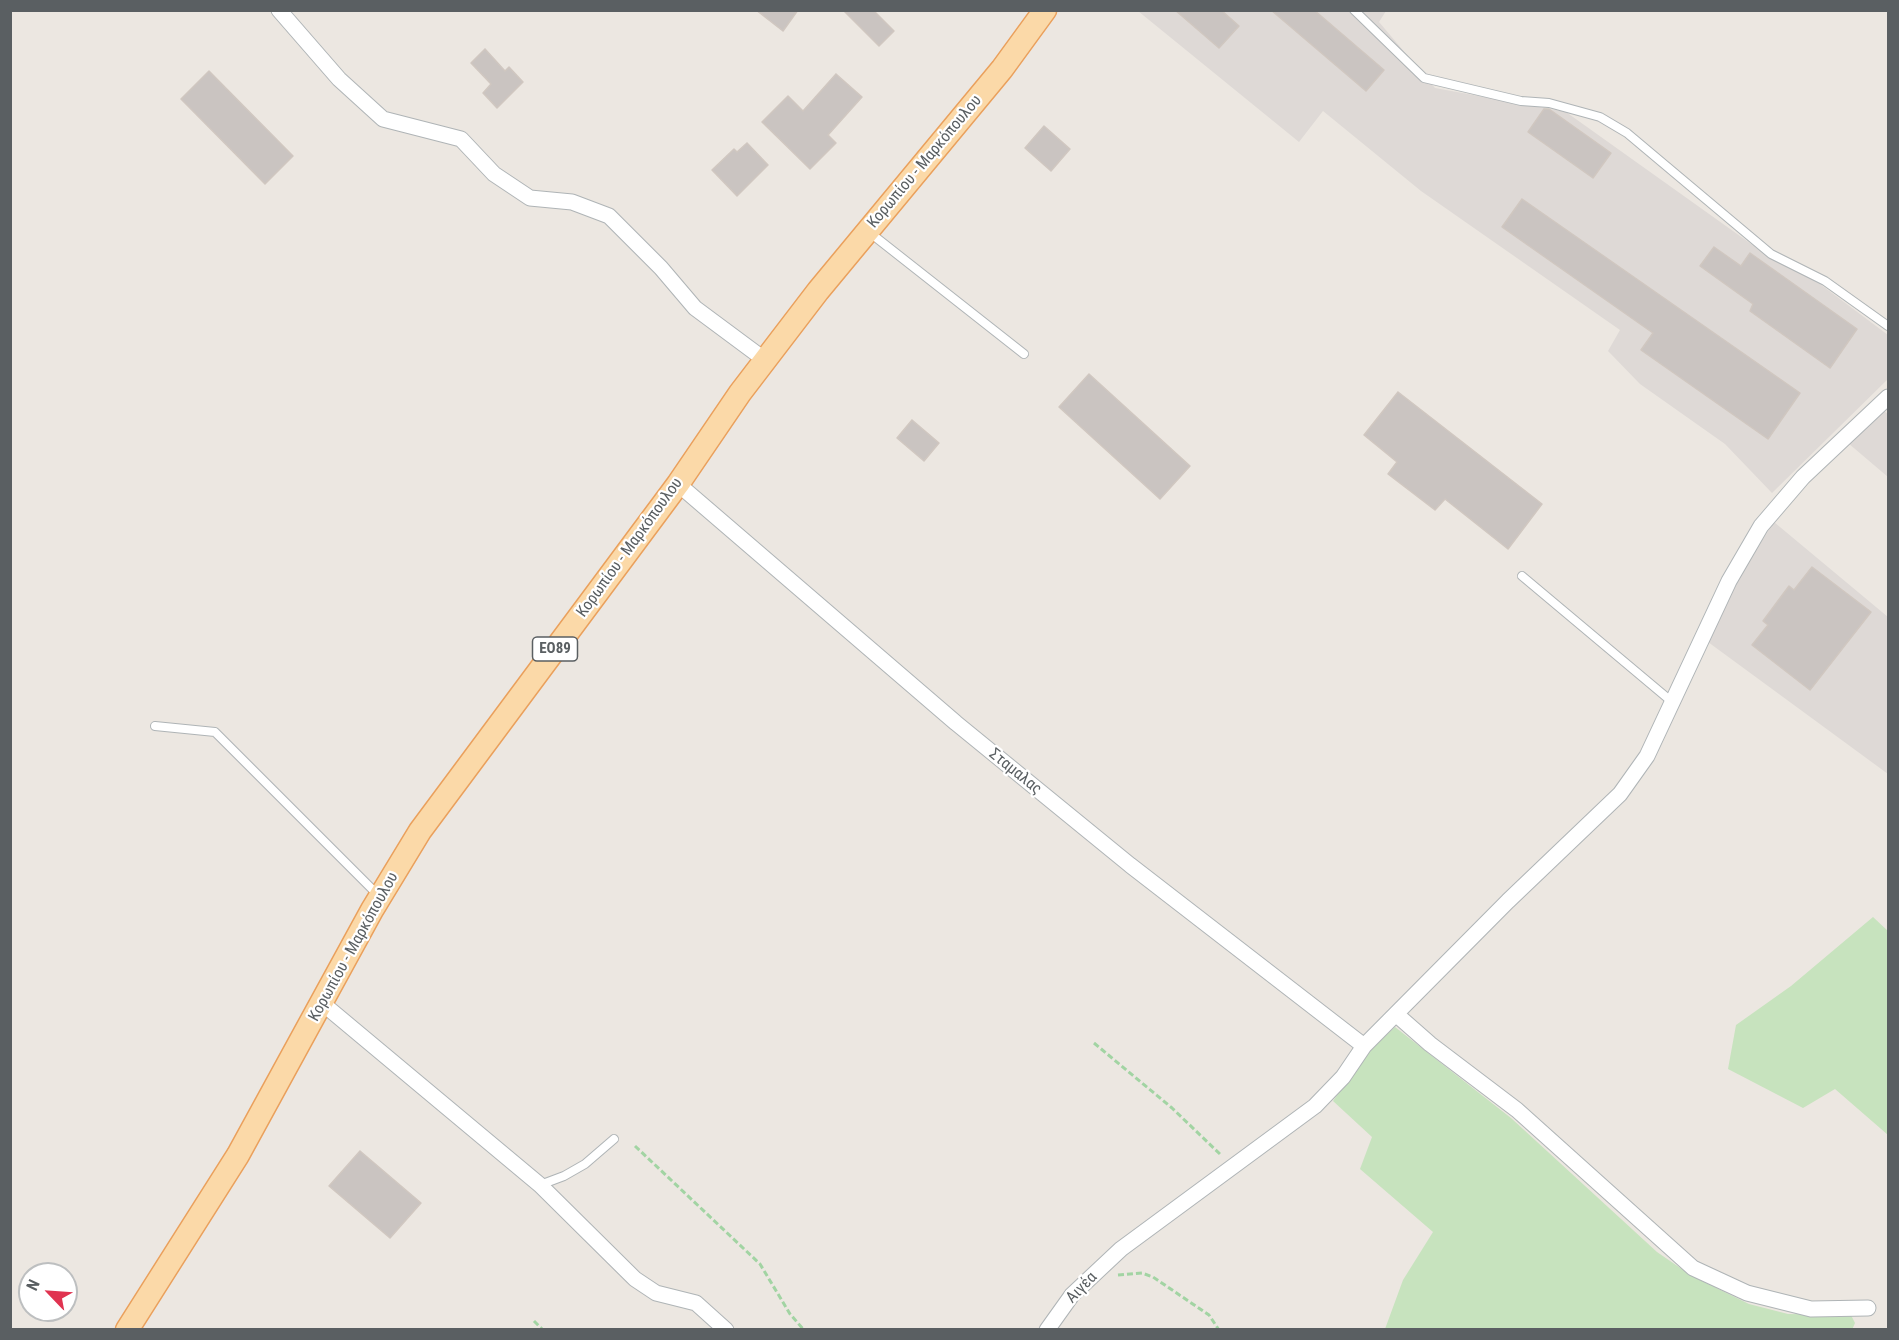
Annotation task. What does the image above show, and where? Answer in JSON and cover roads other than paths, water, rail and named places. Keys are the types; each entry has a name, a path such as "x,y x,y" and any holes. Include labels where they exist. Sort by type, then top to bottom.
{"main road":[{"name":"Κορωπίου - Μαρκόπουλου","path":"127,1329 238,1155 380,897 420,831 678,484 765,360 867,231 1002,69 1045,10"}],"street":[{"path":"279,10 339,79 383,119 461,139 494,174 530,198 572,201 609,216 661,268 694,308 765,360"},
{"name":"Αιγέα","path":"1047,1329 1072,1295 1121,1249 1315,1106 1343,1077 1364,1046 1398,1015 1508,901 1620,794 1647,756 1729,581 1761,526 1803,477 1888,397"},
{"name":"Σταμαλας","path":"678,484 964,730 1130,865 1364,1046"},
{"path":"322,1003 540,1185 635,1279 656,1293 696,1303 726,1329"},
{"path":"1398,1015 1430,1044 1517,1110 1693,1268 1746,1293 1810,1309 1868,1308"}],"lane":[{"path":"1354,10 1424,78 1521,101 1549,103 1600,117 1628,133 1771,254 1825,281 1888,326"},
{"path":"867,231 1024,354"},
{"path":"1522,576 1671,701"},
{"path":"155,726 215,732 380,897"},
{"path":"540,1185 564,1176 585,1164 614,1139"}]}
